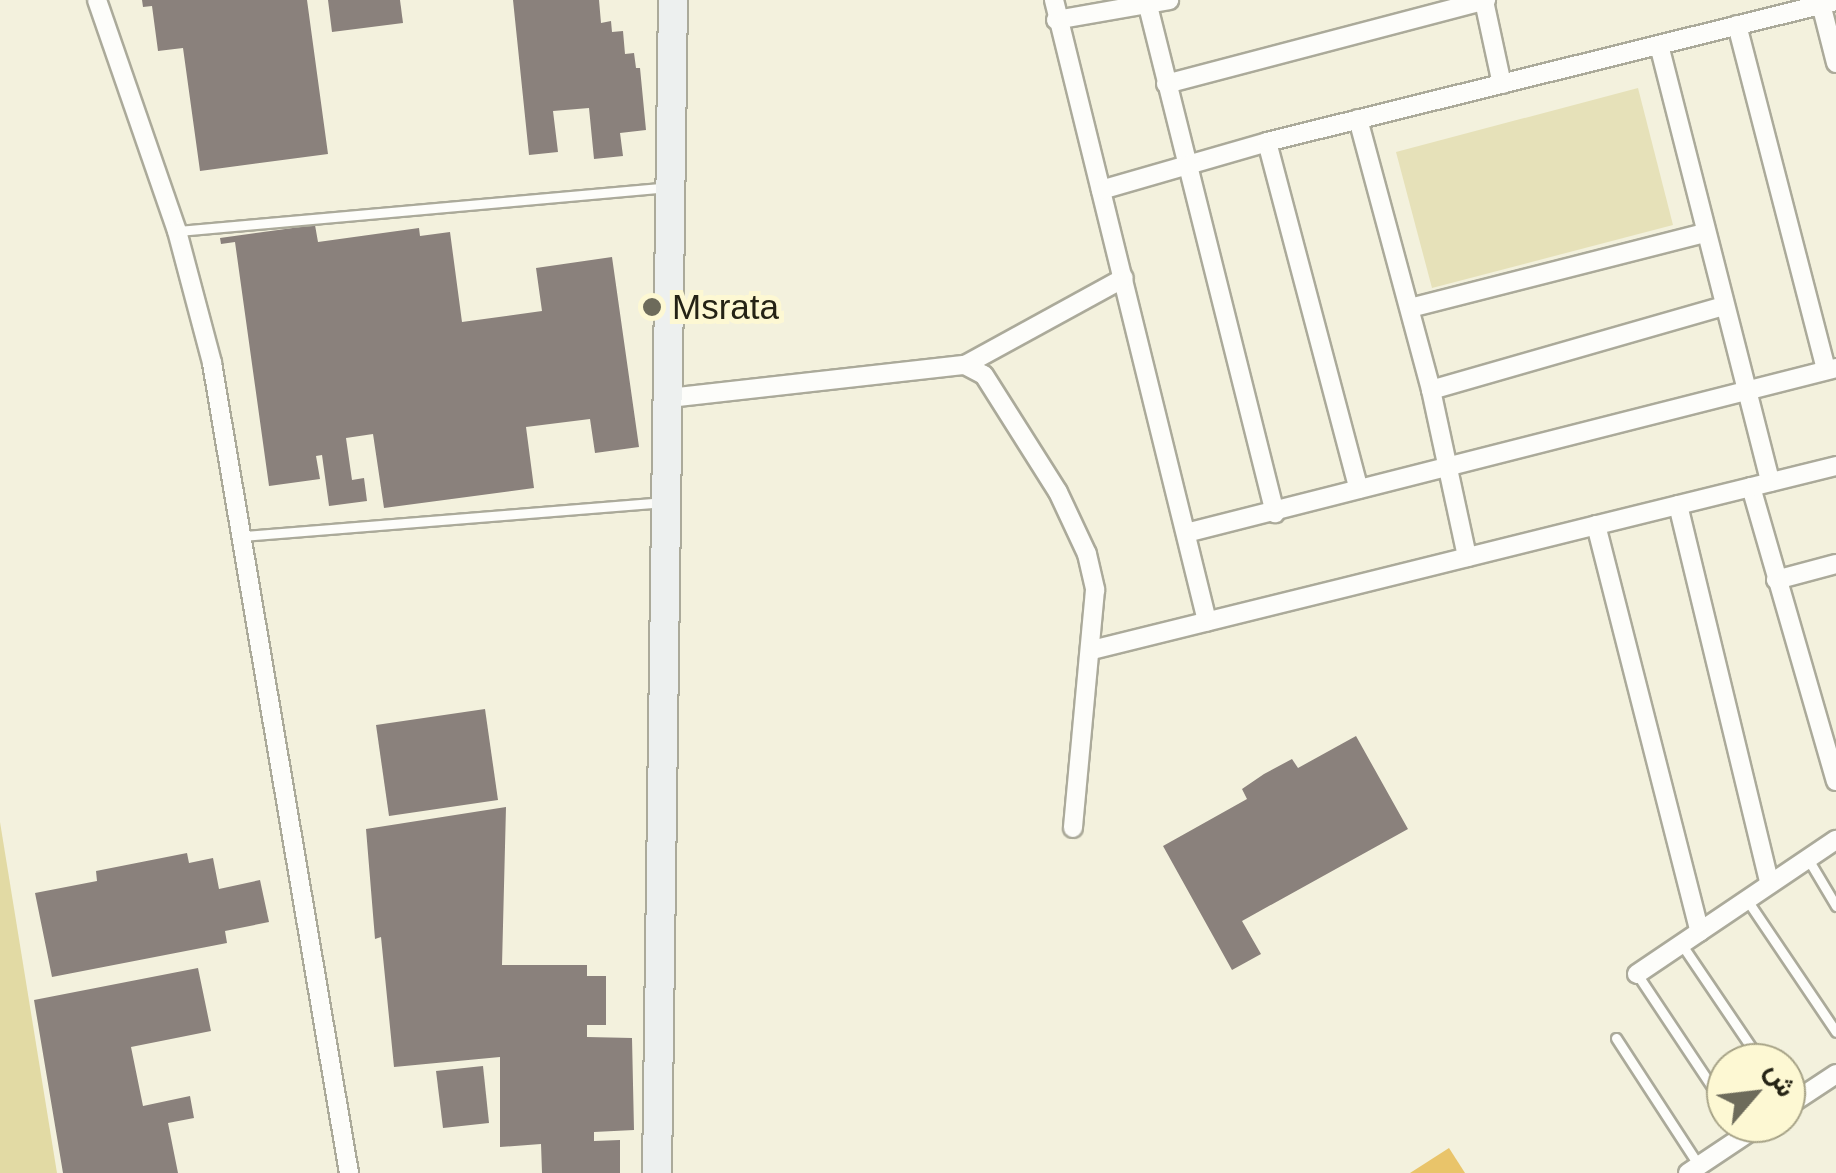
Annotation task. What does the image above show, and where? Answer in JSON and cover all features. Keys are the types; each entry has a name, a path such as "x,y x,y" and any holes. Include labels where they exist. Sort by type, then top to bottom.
{"street":[{"path":"98,0 177,231 212,363 349,1173"},
{"path":"657,1173 673,0"},
{"path":"1054,0 1207,622"},
{"path":"1056,20 1169,0"},
{"path":"1166,84 1485,0 1502,84"},
{"path":"1101,190 1192,168 1267,142 1826,2 1836,63"},
{"path":"1148,6 1166,84 1192,168 1276,513"},
{"path":"1186,533 1831,369 1737,26"},
{"path":"1659,45 1770,482"},
{"path":"1358,119 1431,390 1467,557"},
{"path":"1267,142 1359,489"},
{"path":"1410,308 1706,233"},
{"path":"669,398 965,365 1124,278"},
{"path":"1431,390 1724,306"},
{"path":"965,365 984,375 1006,403 1058,492 1086,554 1096,600 1073,828"},
{"path":"1092,650 1836,466"},
{"path":"1751,487 1836,781"},
{"path":"1678,505 1770,884"},
{"path":"1596,525 1700,932"},
{"path":"1776,580 1836,564"},
{"path":"1637,974 1836,840"},
{"path":"1806,1092 1836,1074"},
{"path":"1694,1169 1724,1143"}],"lane":[{"path":"177,231 670,187"},
{"path":"243,536 666,502"},
{"path":"1808,859 1836,906"},
{"path":"1747,900 1836,1032"},
{"path":"1682,944 1749,1043"},
{"path":"1637,974 1706,1078"},
{"path":"1616,1038 1694,1169"}],"shaded area":[{"path":"1638,88 1673,225 1432,288 1396,152"},
{"path":"0,822 57,1173 0,1173"}],"building: سكن":[{"path":"1449,1148 1465,1173 1410,1173"}],"building: صناعة":[{"path":"142,0 307,0 328,154 200,171 183,48 158,51 152,6 143,7"},
{"path":"328,0 400,0 403,23 332,32"},
{"path":"513,0 599,0 601,23 611,21 612,32 623,31 625,54 634,53 636,68 640,68 646,130 620,133 623,156 594,159 589,108 553,111 558,152 529,155"},
{"path":"315,225 318,242 419,228 420,236 450,232 462,322 542,311 536,268 612,257 639,447 595,453 590,419 526,427 534,488 384,508 373,434 346,438 352,480 364,478 367,501 329,506 322,455 316,456 320,479 269,486 235,242 221,244 220,238"},
{"path":"485,709 498,800 389,816 376,725"},
{"path":"1356,736 1408,829 1242,921 1261,954 1232,970 1163,846 1247,799 1242,789 1264,774 1292,759 1298,768"},
{"path":"506,807 502,965 587,965 587,976 606,976 606,1025 587,1025 587,1037 632,1038 634,1130 594,1132 594,1141 620,1140 620,1173 542,1173 541,1144 500,1147 500,1057 394,1067 381,937 375,939 366,829"},
{"path":"187,853 189,863 213,858 219,889 260,880 269,922 225,931 227,943 52,977 35,893 97,881 96,871"},
{"path":"198,968 211,1031 131,1047 143,1106 190,1096 194,1118 168,1123 178,1173 63,1173 34,1000"},
{"path":"483,1066 489,1123 443,1128 436,1071"}],"place":[{"name":"Msrata","path":"652,307"}]}
